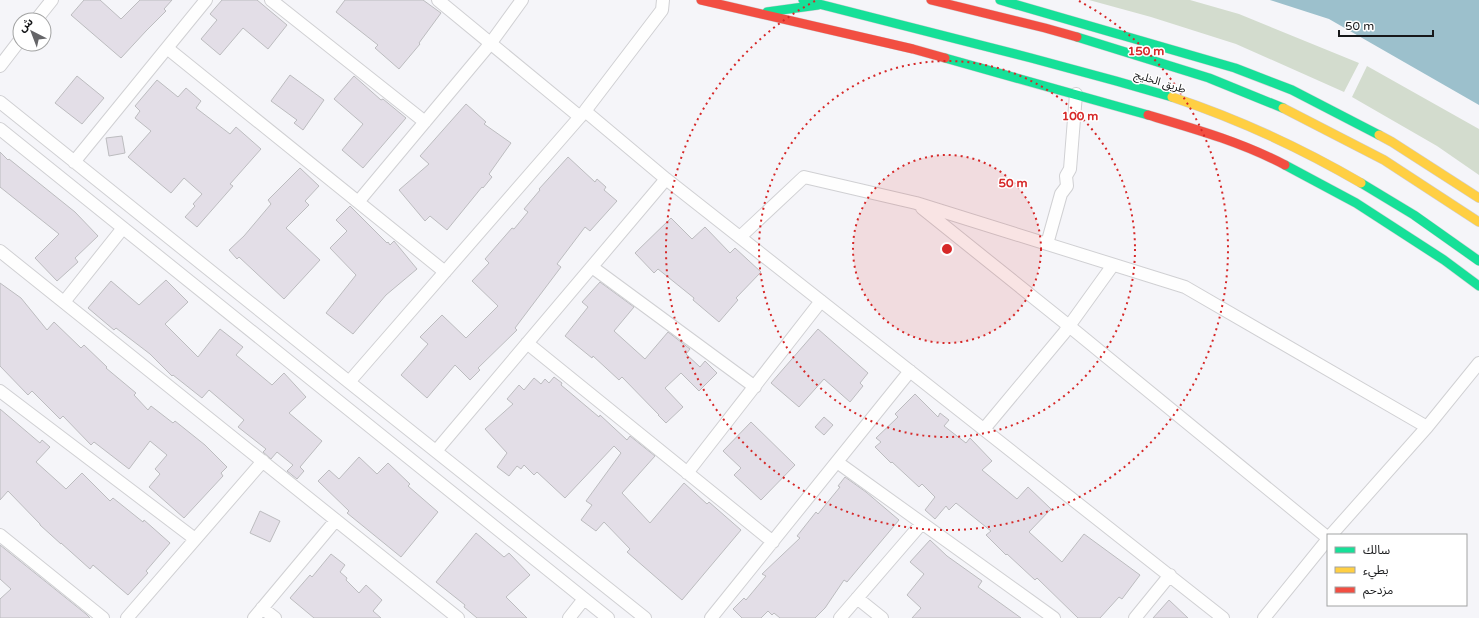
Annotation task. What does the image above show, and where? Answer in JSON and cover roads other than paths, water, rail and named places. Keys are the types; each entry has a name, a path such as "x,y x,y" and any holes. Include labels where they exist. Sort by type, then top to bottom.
{"main road":[{"path":"701,0 913,49 1076,94 1212,134 1262,154 1356,203 1444,260 1479,286"},
{"name":"طريق الخليج","path":"803,0 1096,75 1200,107 1280,140 1372,188 1450,239 1479,261"},
{"name":"طريق الخليج","path":"930,0 1045,28 1209,78 1292,112 1384,160 1479,222"},
{"path":"1000,0 1235,68 1292,90 1392,142 1479,198"},
{"path":"757,13 820,4"}],"street":[{"path":"42,12 52,0"},
{"path":"74,162 206,0"},
{"path":"271,0 425,122"},
{"path":"438,0 490,44 583,114 1223,618"},
{"path":"358,202 490,44 522,0"},
{"path":"349,382 583,114 662,10 663,0"},
{"path":"167,48 445,272"},
{"path":"0,66 12,50"},
{"path":"1047,244 1061,194 1067,186 1066,176 1070,169 1076,94"},
{"path":"0,102 645,618"},
{"path":"0,129 608,618"},
{"path":"740,237 804,177 916,204 1185,287 1427,427"},
{"path":"436,451 666,179"},
{"path":"916,204 1069,326 1327,537"},
{"path":"64,302 123,228"},
{"path":"0,251 458,618"},
{"path":"984,429 1069,326 1114,265"},
{"path":"592,267 755,387"},
{"path":"688,473 821,301"},
{"path":"527,344 773,542"},
{"path":"1332,534 1427,427 1479,364"},
{"path":"711,618 910,371"},
{"path":"0,392 195,540"},
{"path":"127,618 263,461"},
{"path":"837,462 1054,618"},
{"path":"254,618 336,520"},
{"path":"840,618 922,523"},
{"path":"0,535 103,618"},
{"path":"1264,618 1327,539"},
{"path":"1135,618 1170,575"},
{"path":"569,618 584,598"},
{"path":"857,598 882,618"},
{"path":"262,608 275,618"}],"water":[{"path":"1270,0 1479,0 1479,105 1329,19"}]}
